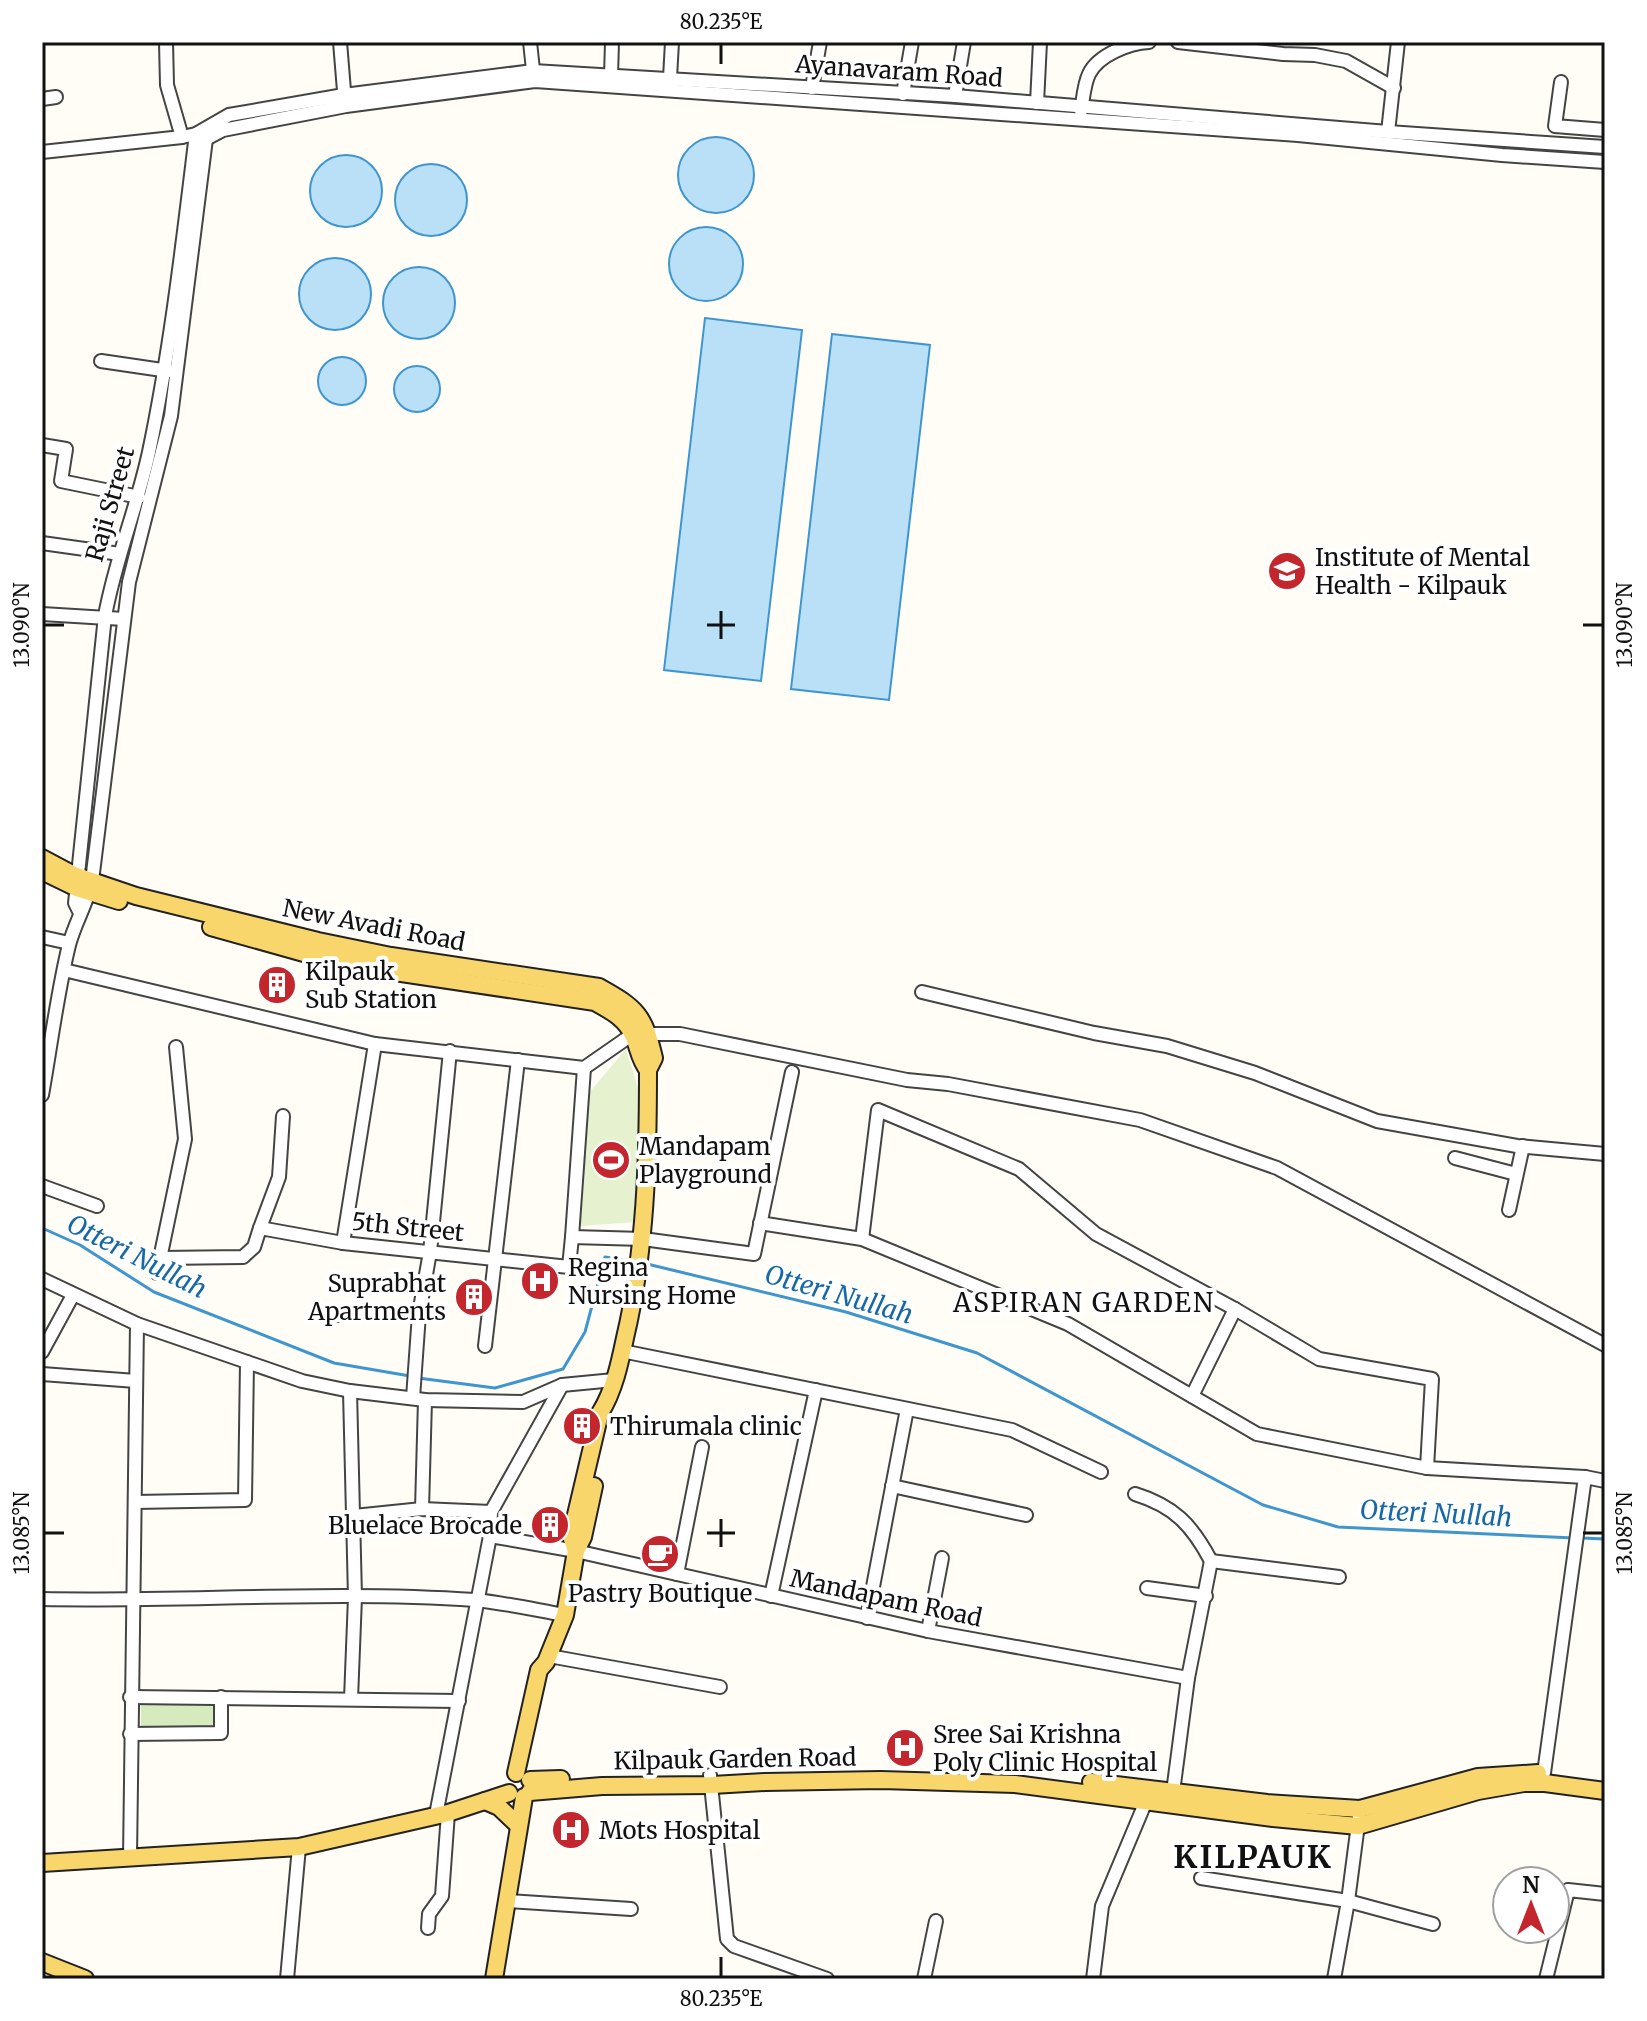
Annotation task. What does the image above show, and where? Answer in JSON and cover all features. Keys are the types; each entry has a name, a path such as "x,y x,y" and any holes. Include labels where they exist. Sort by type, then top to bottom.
{"main road":[{"name":"New Avadi Road","path":"42,858 84,884"},
{"name":"New Avadi Road","path":"42,871 304,953 388,971 595,1002 619,1015 641,1035 641,1061 648,1070 648,1163 637,1279 622,1351 607,1402 600,1413 571,1536 576,1551 565,1615 548,1659 539,1670 521,1786 508,1901 494,1979"},
{"name":"Kilpauk Garden Road","path":"711,1780 766,1772 1013,1773 1308,1806 1359,1818"},
{"path":"1359,1818 1478,1777 1516,1772 1605,1780"},
{"name":"Kilpauk Garden Road","path":"42,1863 299,1847 442,1814 521,1786 602,1786 711,1780 982,1782 1048,1786 1273,1818 1359,1818 1524,1783 1605,1791"},
{"path":"485,1801 499,1807 518,1825"},
{"path":"42,1962 85,1979"}],"street":[{"path":"166,42 167,85 182,137"},
{"path":"340,42 344,100"},
{"path":"530,42 534,76"},
{"path":"611,76 612,42"},
{"path":"670,78 672,42"},
{"path":"812,88 820,42"},
{"path":"903,94 912,42"},
{"path":"955,96 964,42"},
{"path":"1037,103 1040,42"},
{"path":"1080,120 1089,72 1114,51 1133,42 1149,42"},
{"path":"1178,42 1283,54 1314,48 1346,61 1394,88"},
{"path":"1388,132 1398,42"},
{"name":"Ayanavaram Road","path":"42,152 76,146 201,137 229,115 534,76 670,78 955,96 1605,147"},
{"name":"Ayanavaram Road","path":"534,76 1605,162"},
{"path":"1561,82 1555,126 1605,130"},
{"name":"Raji Street","path":"84,884 91,753 105,616 112,578 139,497 171,372 201,137"},
{"path":"101,361 171,372"},
{"name":"Raji Street","path":"84,884 107,754 129,582 171,416 171,372"},
{"path":"42,445 66,449 61,481 139,497"},
{"path":"42,543 120,554"},
{"path":"42,614 124,619"},
{"path":"91,753 107,754"},
{"path":"42,1093 69,943 79,911 87,902 84,884"},
{"path":"42,937 69,943"},
{"path":"64,970 375,1044 584,1068 641,1035 680,1034 907,1080 948,1084 1140,1120 1277,1168 1605,1345"},
{"path":"922,992 1179,1050 1255,1073 1377,1121 1523,1146 1605,1154"},
{"path":"343,1243 375,1044"},
{"path":"157,1273 185,1139 176,1047"},
{"path":"422,1509 416,1370 419,1314 430,1252 450,1051"},
{"path":"485,1346 518,1060"},
{"path":"584,1068 572,1237 642,1246 754,1254 792,1072"},
{"path":"862,1239 878,1110 1019,1169 1096,1234 1235,1309 1319,1359 1432,1379 1427,1468"},
{"path":"161,1258 243,1257 254,1247 279,1177 283,1116"},
{"path":"1509,1210 1523,1146"},
{"path":"1455,1158 1516,1174"},
{"path":"42,1186 97,1206"},
{"path":"760,1223 862,1239 1068,1324 1257,1434 1427,1468 1585,1477 1605,1481"},
{"name":"5th Street","path":"260,1228 343,1243 569,1267 572,1237"},
{"path":"42,1279 137,1324 302,1381 350,1391 523,1402 562,1385 614,1380"},
{"path":"42,1352 73,1295"},
{"path":"1192,1396 1235,1309"},
{"path":"335,1315 419,1314"},
{"path":"130,1858 137,1324"},
{"path":"622,1351 1012,1430 1101,1472"},
{"path":"135,1502 245,1500 247,1362"},
{"path":"42,1374 136,1381"},
{"path":"428,1928 429,1914 442,1896 442,1814 459,1701 490,1536 491,1512 562,1385"},
{"path":"771,1596 816,1390"},
{"path":"350,1391 355,1597 351,1699"},
{"path":"867,1618 907,1409"},
{"path":"677,1574 702,1447"},
{"path":"1544,1773 1585,1477"},
{"path":"892,1486 1026,1515"},
{"path":"1135,1494 1155,1500 1190,1526 1211,1561 1188,1678 1173,1792"},
{"path":"354,1516 422,1509 491,1512"},
{"name":"Mandapam Road","path":"490,1536 576,1551 928,1631 1188,1678"},
{"path":"928,1631 942,1558"},
{"path":"1211,1561 1339,1577"},
{"path":"1147,1588 1206,1596"},
{"path":"42,1599 134,1601 355,1597 477,1600 565,1615"},
{"path":"548,1659 720,1687"},
{"path":"130,1697 459,1701"},
{"path":"130,1734 221,1733 221,1697"},
{"path":"711,1780 727,1939 734,1946 786,1973 827,1979"},
{"path":"1093,1979 1102,1906 1146,1801"},
{"path":"1334,1979 1359,1818"},
{"path":"287,1979 299,1847"},
{"path":"1201,1878 1348,1901 1433,1924"},
{"path":"1546,1979 1568,1890 1605,1894"},
{"path":"508,1901 631,1909"},
{"path":"924,1979 936,1921"}],"green space":[{"name":"Mandapam Playground","path":"626,1049 641,1098 637,1222 580,1226 588,1094"},
{"path":"141,1703 215,1703 215,1728 141,1728"}],"water":[{"path":"724,137 737,143 748,154 754,175 752,190 737,207 724,213 708,213 695,207 680,190 678,167 684,154 701,139"},
{"path":"353,155 372,165 380,177 380,205 372,217 360,225 339,227 320,217 312,205 310,184 320,165 332,157"},
{"path":"438,164 457,174 465,186 465,214 457,226 445,234 424,236 405,226 397,214 395,193 405,174 417,166"},
{"path":"699,227 713,227 727,233 737,243 743,264 741,278 727,295 713,301 699,301 685,295 675,285 669,271 669,257 675,243 685,233"},
{"path":"342,258 361,268 369,280 369,308 361,320 349,328 328,330 309,320 301,308 299,287 309,268 321,260"},
{"path":"426,267 445,277 453,289 453,317 445,329 433,337 412,339 393,329 385,317 383,296 393,277 405,269"},
{"path":"705,318 802,330 761,681 664,670"},
{"path":"832,334 930,345 889,700 791,689"},
{"path":"342,357 359,364 366,381 359,398 342,405 325,398 318,381 325,364"},
{"path":"417,366 433,373 440,389 433,405 417,412 401,405 394,389 401,373"}],"waterway":[{"name":"Otteri Nullah","path":"42,1228 80,1245 154,1292 334,1363 410,1376"},
{"name":"Otteri Nullah","path":"418,1378 495,1388 563,1369 585,1332 605,1257 632,1261"},
{"name":"Otteri Nullah","path":"643,1263 846,1312 977,1353 1263,1505 1338,1527 1574,1538"},
{"name":"Otteri Nullah","path":"1582,1538 1605,1539"}],"place":[{"name":"Institute of Mental Health - Kilpauk","path":"1287,571"},
{"name":"Kilpauk Sub Station","path":"277,985"},
{"name":"Mandapam Playground","path":"611,1160"},
{"name":"Regina Nursing Home","path":"540,1281"},
{"name":"Suprabhat Apartments","path":"474,1297"},
{"name":"Thirumala clinic","path":"582,1426"},
{"name":"Bluelace Brocade","path":"550,1525"},
{"name":"Pastry Boutique","path":"660,1554"},
{"name":"Sree Sai Krishna Poly Clinic Hospital","path":"905,1748"},
{"name":"Mots Hospital","path":"571,1830"}],"district":[{"name":"ASPIRAN GARDEN","path":"1084,1302"},
{"name":"KILPAUK","path":"1253,1857"}]}
